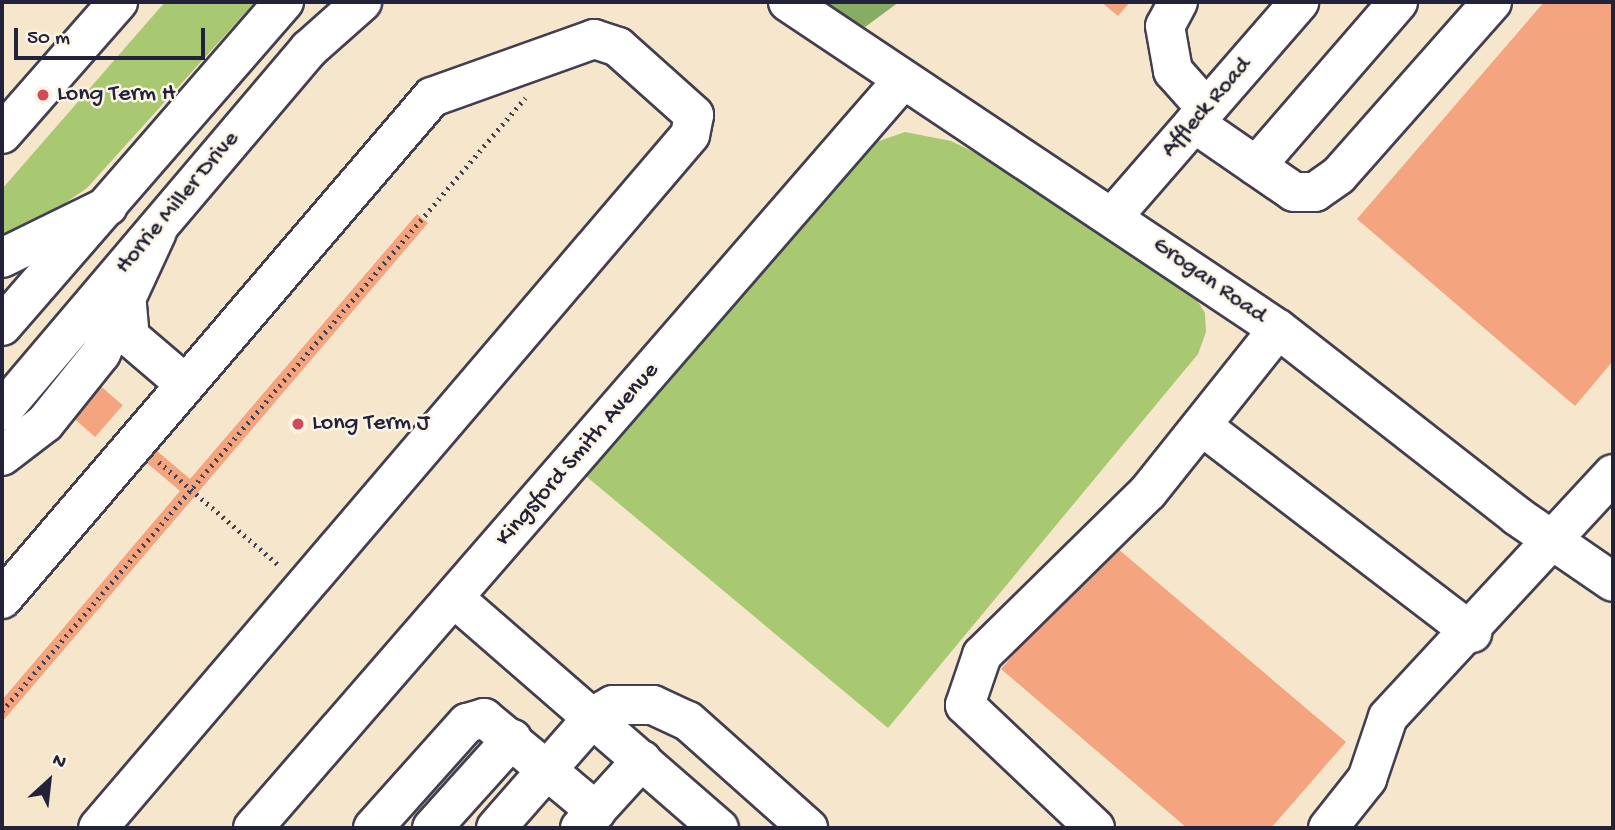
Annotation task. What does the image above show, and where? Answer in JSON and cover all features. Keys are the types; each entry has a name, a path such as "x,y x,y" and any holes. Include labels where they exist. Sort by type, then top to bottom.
{"street":[{"path":"2,134 118,2"},
{"name":"Horrie Miller Drive","path":"2,326 284,2"},
{"name":"Horrie Miller Drive","path":"2,411 309,49 362,2"},
{"name":"Grogan Road","path":"788,2 902,81 1115,214 1278,329 1553,542 1613,582"},
{"path":"1178,2 1165,26 1173,71 1200,116 1256,166 1294,192 1315,192 1331,181 1492,2"},
{"name":"Affleck Road","path":"1115,214 1299,2"},
{"path":"1256,166 1398,2"},
{"path":"2,599 416,113 448,87 550,51 607,41 694,115 690,135 97,828"},
{"name":"Kingsford Smith Avenue","path":"253,828 902,81"},
{"path":"2,258 108,206"},
{"path":"2,456 44,423 101,354 127,305 161,223"},
{"path":"127,305 130,337 185,384"},
{"path":"1095,828 965,705 982,655 1148,492 1203,427 1278,329"},
{"path":"1203,427 1472,633"},
{"path":"1328,828 1367,779 1388,717 1472,633 1613,474"},
{"path":"454,598 594,716 719,828"},
{"path":"495,828 594,716 613,705 653,705 688,721 807,828"},
{"path":"373,828 467,723 484,718 546,768 588,820 642,760"},
{"path":"432,828 512,739"}],"path":[{"path":"2,711 530,92"},
{"path":"148,453 290,575"}],"green space":[{"path":"165,2 255,2 87,188 2,247 2,189"},
{"path":"819,2 899,2 865,27"},
{"path":"905,132 951,141 984,157 1190,289 1205,313 1206,332 1198,354 888,728 581,472 856,149"}],"building":[{"path":"1101,2 1130,2 1118,16"},
{"path":"1544,2 1613,3 1613,361 1575,406 1357,219"},
{"path":"417,214 428,223 2,722 2,700 180,491 140,457 150,445 190,479"},
{"path":"88,375 123,405 95,437 60,407"},
{"path":"1111,543 1346,742 1271,828 1187,828 1001,669"}],"place":[{"name":"Long Term H","path":"43,95"},
{"name":"Long Term J","path":"298,424"}]}
